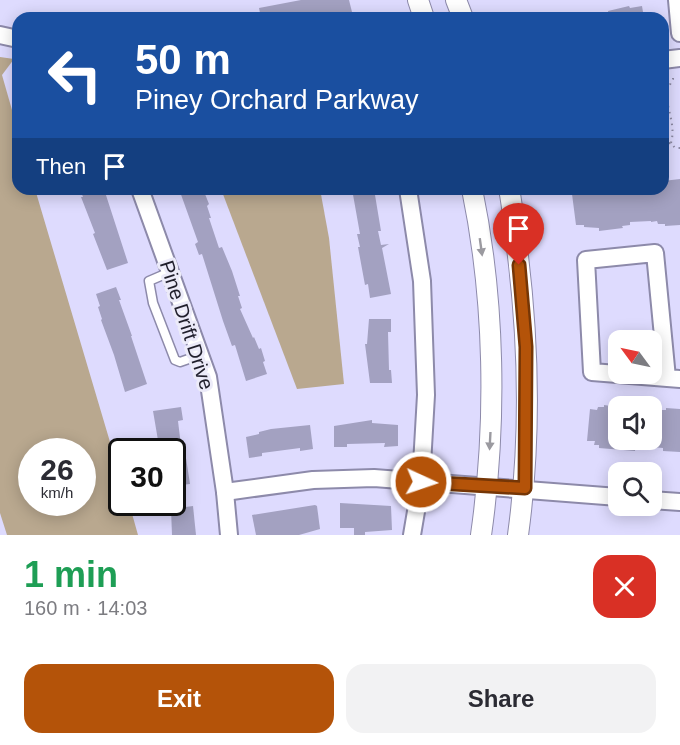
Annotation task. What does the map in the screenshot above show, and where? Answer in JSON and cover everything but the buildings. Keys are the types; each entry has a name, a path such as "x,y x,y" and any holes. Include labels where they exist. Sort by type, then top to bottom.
{"street":[{"path":"677,0 680,33"},
{"name":"Pine Drift Drive","path":"142,195 208,377 229,535"},
{"path":"409,195 422,281 426,395 421,482 412,535"},
{"path":"473,195 488,312 491,419 488,486 482,535"},
{"path":"510,195 522,289 526,347 525,488 518,535"},
{"path":"655,253 673,378 592,372 586,260 655,253"},
{"path":"225,492 313,480 374,478 608,496"},
{"path":"662,501 680,502"}],"lane":[{"path":"170,272 148,281 153,303 175,360 180,362 200,355"}],"path":[{"path":"669,86 673,79 672,63"},
{"path":"669,106 674,134 671,143 675,148 680,148"}],"shaded area":[{"path":"0,57 12,59 2,75 12,110 12,195 37,195 109,438 108,516 133,516 138,535 7,535 0,513"},
{"path":"223,195 321,195 329,238 344,384 297,389"}],"route":[{"path":"421,482 525,488 526,347 519,265"}]}
